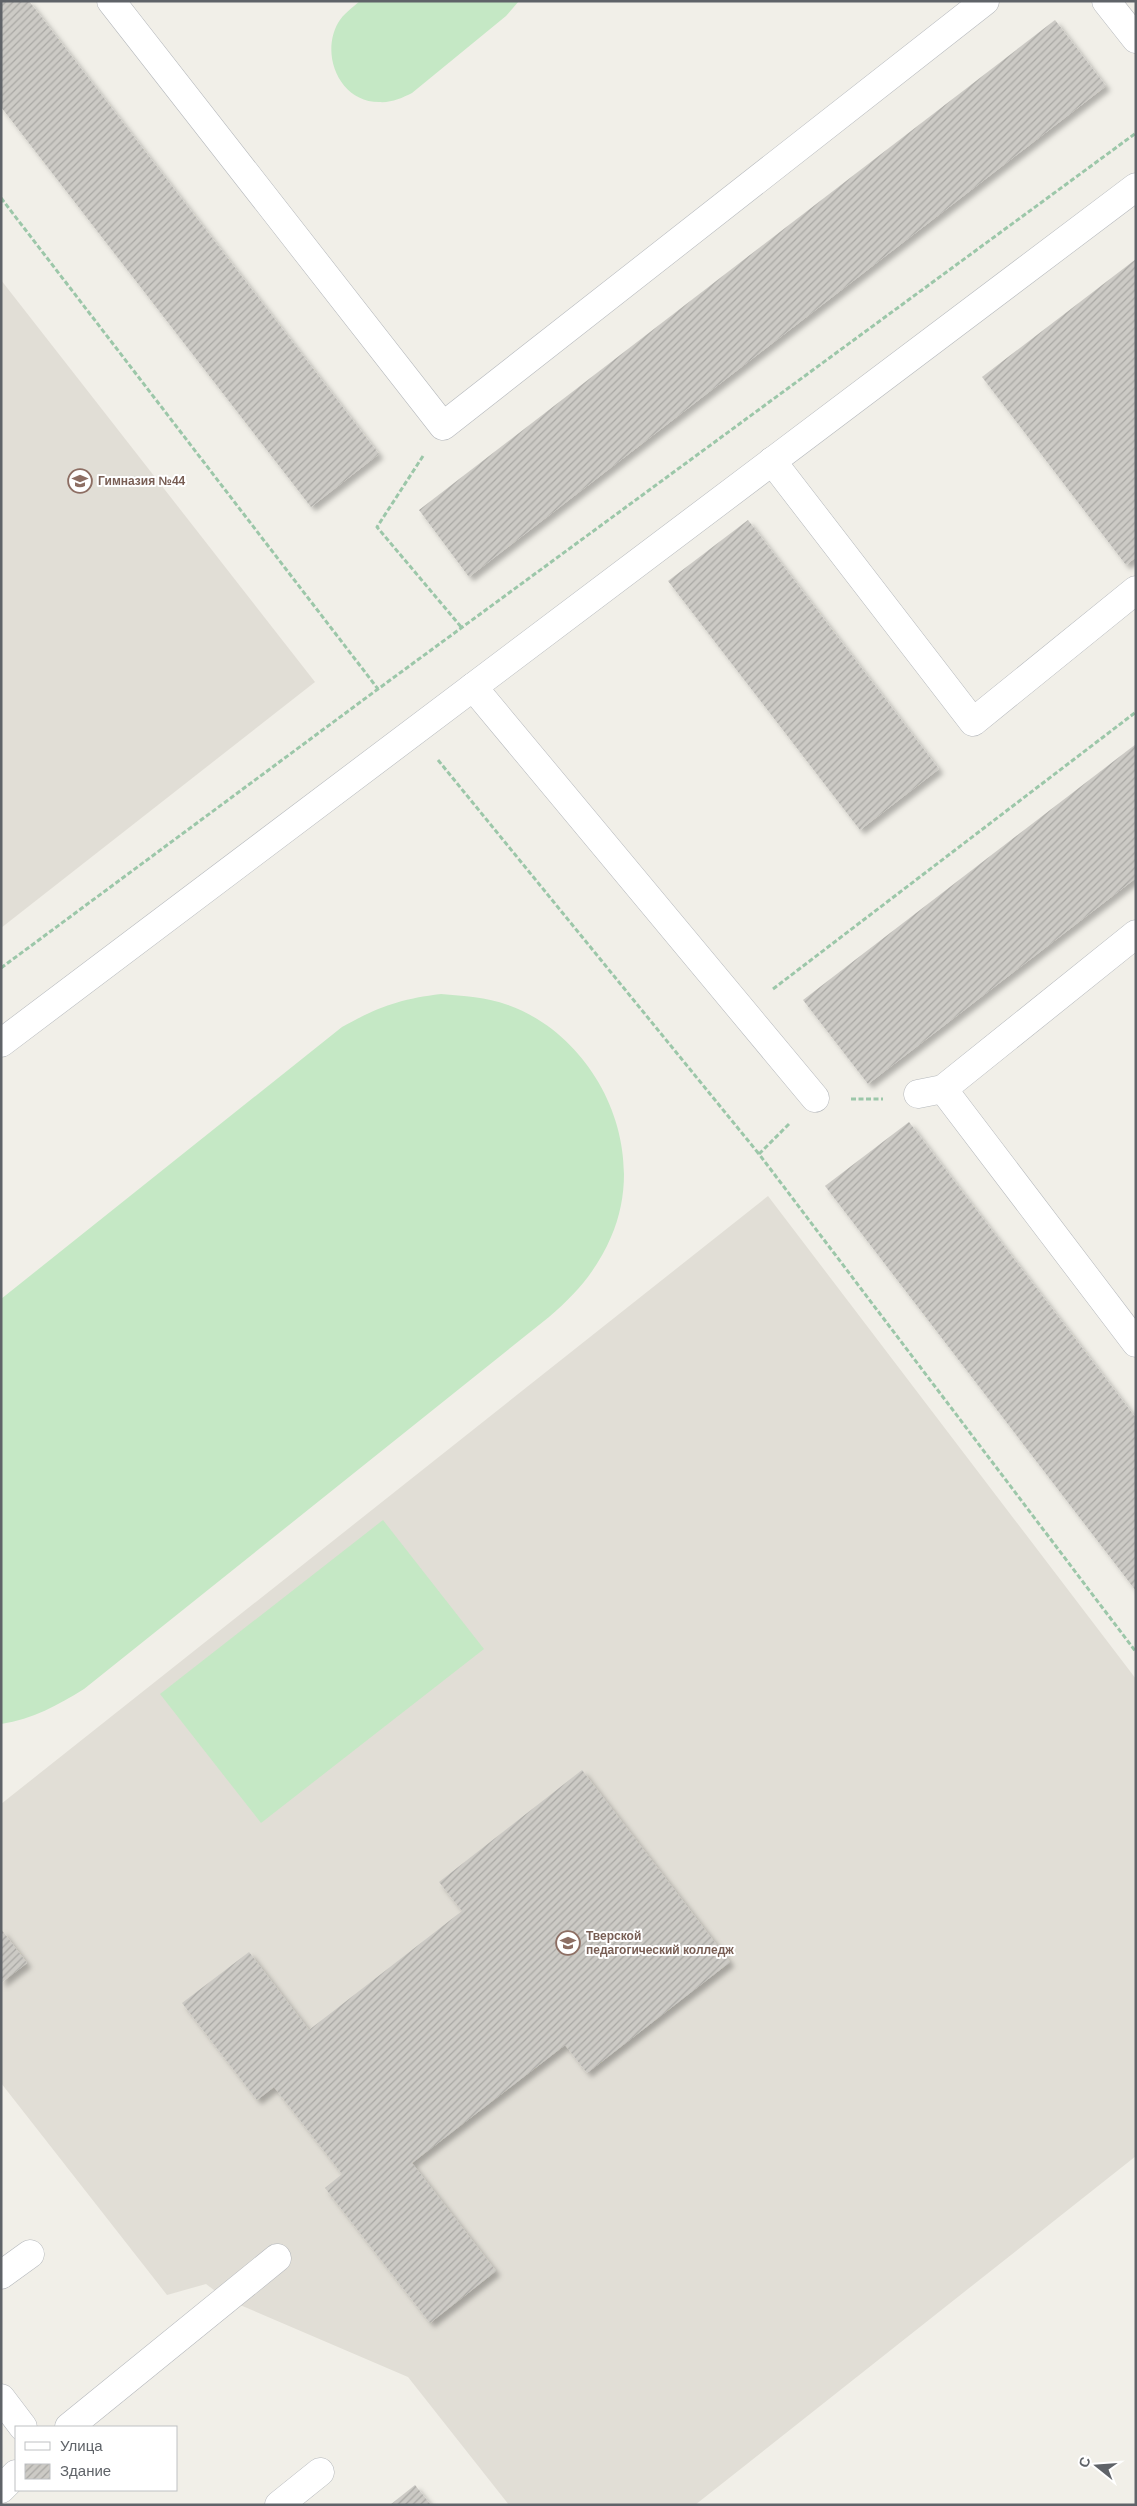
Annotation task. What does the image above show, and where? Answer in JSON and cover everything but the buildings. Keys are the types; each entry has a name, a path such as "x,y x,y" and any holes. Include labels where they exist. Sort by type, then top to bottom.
{"street":[{"path":"111,1 443,426 985,1"},
{"path":"1106,1 1136,39"},
{"path":"1,1043 1136,187"},
{"path":"772,461 973,722 1136,590"},
{"path":"473,687 815,1098"},
{"path":"1136,934 931,1091 1136,1342"},
{"path":"1,2276 30,2254"},
{"path":"70,2426 277,2258"},
{"path":"1,2398 22,2426"},
{"path":"279,2505 320,2472"},
{"path":"1,2489 15,2475"}],"path":[{"path":"1,968 1136,133"},
{"path":"1,198 378,689"},
{"path":"443,426 377,526 462,628"},
{"path":"743,1013 1136,712"},
{"path":"429,766 437,760 758,1154 1136,1652"},
{"path":"758,1154 815,1098 892,1100 931,1091"}],"shaded area":[{"name":"Гимназия №44","path":"1,280 315,682 1,928"},
{"name":"Тверской педагогический колледж","path":"768,1196 1136,1679 1136,2156 695,2505 509,2505 408,2377 226,2299 206,2284 167,2295 1,2083 1,1804"}],"green space":[{"path":"360,1 519,1 506,16 412,93 396,100 379,102 365,100 354,94 344,85 337,74 333,62 331,49 338,23"},
{"path":"441,994 475,997 500,1002 540,1021 567,1042 590,1069 608,1100 619,1133 624,1168 621,1203 611,1237 599,1260 585,1281 549,1317 84,1689 45,1711 24,1719 1,1724 1,1299 342,1027 390,1005 413,998"},
{"path":"383,1520 484,1649 261,1823 160,1694"}],"place":[{"name":"Гимназия №44","path":"80,481"},
{"name":"Тверской педагогический колледж","path":"568,1943"}]}
